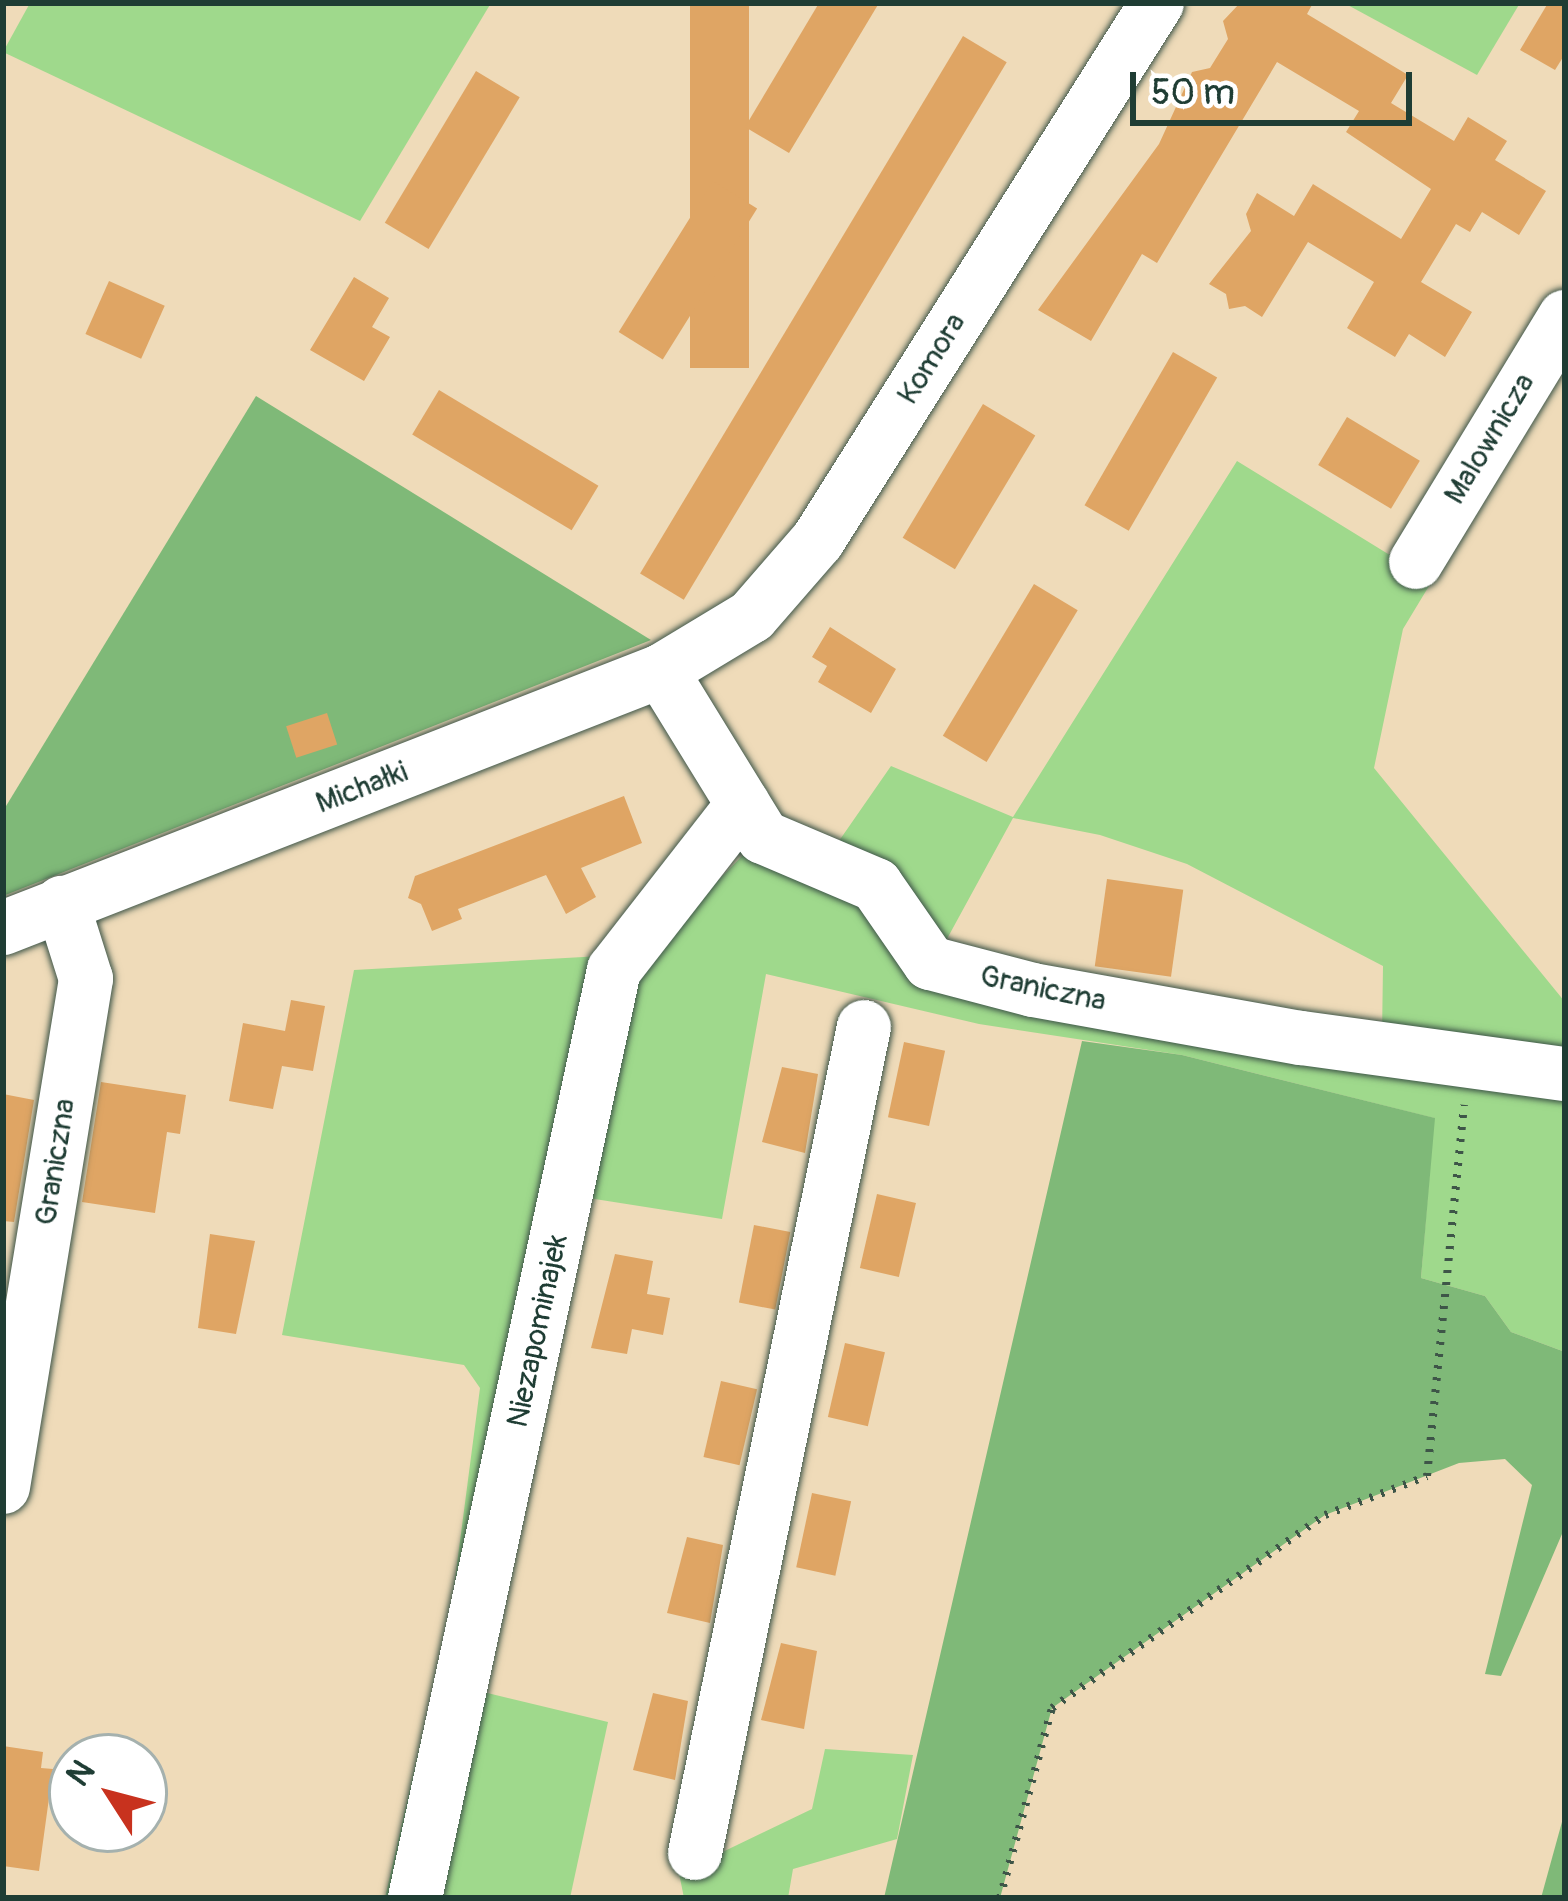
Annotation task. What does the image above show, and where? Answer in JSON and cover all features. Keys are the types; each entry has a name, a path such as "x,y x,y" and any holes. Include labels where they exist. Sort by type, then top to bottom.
{"street":[{"name":"Komora","path":"661,671 707,648 791,578 1157,3"},
{"name":"Malownicza","path":"1416,562 1565,316"},
{"name":"Graniczna","path":"661,671 763,837 877,885 930,963 1033,990 1468,1064 1565,1074"},
{"name":"Michałki","path":"62,903 661,671"},
{"name":"Niezapominajek","path":"415,1898 614,970 743,803"},
{"name":"Graniczna","path":"3,1487 86,979 62,903"},
{"path":"3,928 62,903"},
{"path":"695,1852 864,1027"}],"path":[{"path":"1000,1898 1052,1708 1325,1516 1427,1476 1468,1064"}],"green space":[{"path":"30,3 491,3 360,221 3,52"},
{"path":"1344,3 1520,3 1477,75"},
{"path":"256,396 651,640 3,896 3,811"},
{"path":"1237,461 1432,581 1403,629 1374,768 1565,1002 1565,1047 1382,1036 1383,966 1187,864 1100,835 1013,818 942,948 832,851 891,766 1013,817"},
{"path":"753,845 870,906 930,982 1565,1088 1565,1352 1511,1332 1485,1296 1421,1278 1434,1118 1182,1055 979,1024 766,974 722,1219 582,1197 621,1008 672,927"},
{"path":"601,956 402,1898 385,1898 451,1610 480,1388 464,1365 282,1335 354,970"},
{"path":"1082,1041 1182,1055 1435,1118 1421,1278 1485,1296 1511,1332 1565,1352 1565,1527 1501,1676 1485,1674 1532,1485 1505,1459 1459,1463 1325,1515 1052,1708 1000,1898 884,1898"},
{"path":"475,1690 608,1722 570,1898 431,1898"},
{"path":"825,1749 913,1755 897,1839 793,1869 788,1898 684,1898 679,1873 812,1809"},
{"path":"1565,1811 1565,1898 1541,1898"}],"building":[{"path":"690,3 749,3 749,368 690,368"},
{"path":"819,3 879,3 789,153 745,127"},
{"path":"1240,3 1313,3 1307,14 1408,75 1391,103 1454,141 1468,117 1507,141 1495,160 1546,191 1519,235 1482,212 1470,232 1456,224 1421,282 1472,312 1445,357 1409,334 1395,357 1347,328 1374,282 1308,242 1262,317 1245,306 1229,309 1226,294 1209,284 1251,231 1246,214 1257,193 1294,216 1313,184 1401,239 1431,189 1346,132 1359,111 1277,62 1157,263 1142,254 1091,341 1038,310 1159,144 1192,72 1210,68 1228,39 1223,21"},
{"path":"1548,3 1565,3 1565,54 1555,70 1520,50"},
{"path":"963,36 1007,62 684,600 640,573"},
{"path":"476,71 520,97 429,249 385,223"},
{"path":"713,181 757,209 663,360 619,332"},
{"path":"354,277 389,298 372,327 390,337 364,381 310,350"},
{"path":"109,281 165,306 141,359 85,334"},
{"path":"1173,352 1217,378 1129,531 1084,505"},
{"path":"439,390 598,486 572,530 412,435"},
{"path":"983,404 1035,435 955,569 903,538"},
{"path":"1347,417 1420,461 1391,509 1318,465"},
{"path":"1034,584 1078,610 987,762 943,736"},
{"path":"830,627 896,669 871,713 818,682 827,666 812,657"},
{"path":"327,713 337,744 296,758 286,726"},
{"path":"624,796 642,843 581,868 596,897 566,914 546,875 458,909 462,919 432,931 421,904 408,898 415,876"},
{"path":"1107,879 1183,890 1171,977 1095,966"},
{"path":"291,1000 325,1006 313,1071 282,1066 273,1109 229,1101 243,1023 285,1031"},
{"path":"904,1042 945,1051 929,1126 888,1117"},
{"path":"782,1067 818,1074 805,1153 762,1142"},
{"path":"101,1082 186,1095 180,1134 167,1132 155,1213 82,1202"},
{"path":"3,1094 34,1100 14,1222 3,1221"},
{"path":"877,1194 916,1203 899,1277 860,1268"},
{"path":"754,1225 790,1232 775,1310 739,1303"},
{"path":"210,1234 255,1241 236,1334 198,1328"},
{"path":"615,1254 653,1261 647,1294 670,1298 663,1335 632,1329 627,1354 591,1348"},
{"path":"845,1343 885,1352 868,1426 828,1417"},
{"path":"721,1381 757,1389 740,1465 703,1457"},
{"path":"812,1493 851,1501 835,1576 796,1567"},
{"path":"687,1537 723,1545 710,1623 667,1613"},
{"path":"781,1643 817,1651 804,1729 761,1720"},
{"path":"653,1693 688,1701 675,1780 633,1770"},
{"path":"3,1746 43,1752 48,1805 39,1871 3,1866"}]}
